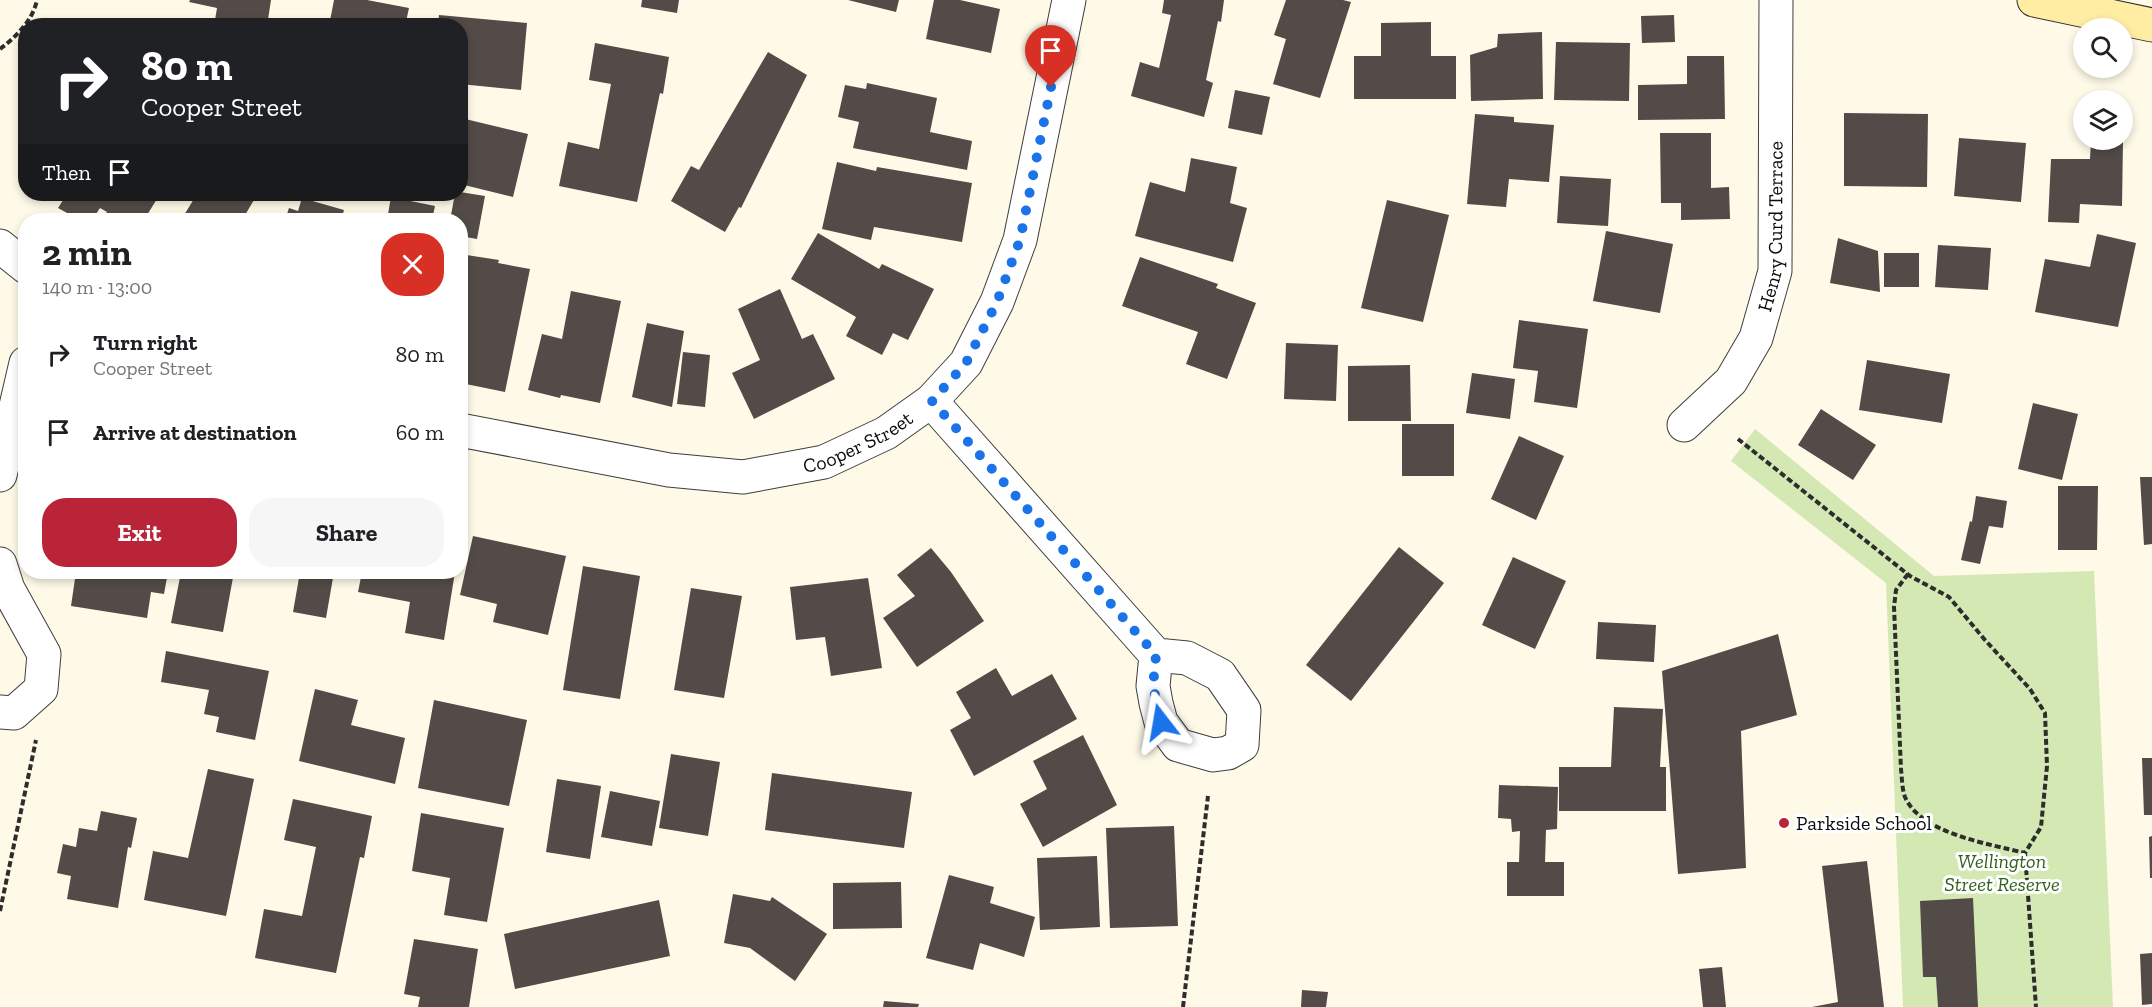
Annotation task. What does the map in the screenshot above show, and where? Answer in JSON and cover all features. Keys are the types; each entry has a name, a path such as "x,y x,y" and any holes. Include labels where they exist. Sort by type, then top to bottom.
{"street":[{"name":"Cooper Street","path":"468,432 669,470 743,477 824,462 886,433 932,401 966,363 997,302 1020,240 1069,0"},
{"name":"Henry Curd Terrace","path":"1683,425 1731,381 1756,338 1774,271 1776,0"},
{"path":"2034,0 2152,25"},
{"path":"0,246 18,261"},
{"path":"0,475 18,397"},
{"path":"932,401 1156,655"},
{"path":"0,564 8,589 44,654 41,689 14,713 0,712"}],"path":[{"path":"29,18 35,10 37,0"},
{"path":"0,49 18,34"},
{"path":"1738,439 1908,574 1949,597 2030,688 2044,713 2048,766 2041,827 2025,853 2036,1007"},
{"path":"1908,574 1896,590 1894,607 1904,795 1912,808 1943,830 2025,853"},
{"path":"0,911 38,730"},
{"path":"1183,1007 1208,796"}],"green space":[{"name":"Wellington Street Reserve","path":"1755,429 1934,576 2094,571 2113,1007 1903,1007 1886,583 1731,461"}],"building":[{"path":"190,0 271,0 268,18 215,18 217,8 189,2"},
{"path":"334,0 367,0 409,8 407,18 331,18"},
{"path":"642,0 679,0 677,13 641,7"},
{"path":"848,0 899,0 896,12"},
{"path":"934,0 960,0 1000,9 991,53 926,39"},
{"path":"1164,0 1224,0 1221,22 1218,21 1206,80 1213,83 1204,117 1131,96 1140,62 1159,68 1171,15 1162,13"},
{"path":"1286,0 1351,2 1320,98 1273,84 1286,39 1274,35"},
{"path":"439,15 527,23 521,90 468,85 468,18 439,18"},
{"path":"1674,15 1675,42 1642,43 1641,16"},
{"path":"1431,22 1431,56 1456,56 1456,99 1354,99 1354,56 1381,56 1381,23"},
{"path":"1542,32 1543,99 1471,101 1470,55 1497,47 1498,34"},
{"path":"1556,42 1630,43 1629,101 1554,100"},
{"path":"595,43 669,57 663,94 660,93 637,202 559,186 568,142 599,149 611,84 589,80"},
{"path":"768,52 807,75 741,208 739,207 725,232 671,201 691,166 699,170"},
{"path":"1687,56 1724,56 1725,119 1638,120 1638,85 1687,84"},
{"path":"867,83 937,98 930,132 972,141 967,170 853,148 859,122 838,117 845,85 866,89"},
{"path":"1235,90 1270,97 1262,135 1228,128"},
{"path":"1844,113 1928,114 1927,187 1844,186"},
{"path":"1475,114 1514,117 1514,122 1554,125 1549,182 1509,179 1506,207 1467,204"},
{"path":"468,120 528,134 513,197 468,186"},
{"path":"1660,133 1711,133 1711,188 1729,187 1730,219 1681,220 1681,203 1661,203"},
{"path":"1959,138 2026,143 2021,202 1954,196"},
{"path":"2090,150 2123,150 2122,206 2080,204 2079,223 2048,222 2051,159 2090,159"},
{"path":"1191,158 1237,167 1230,203 1247,208 1233,262 1135,236 1150,182 1185,192"},
{"path":"837,162 876,171 877,167 972,183 962,242 874,227 871,240 822,229"},
{"path":"1560,176 1611,179 1608,226 1557,223"},
{"path":"468,193 485,196 477,239 468,237 468,213 451,213 454,201 468,201"},
{"path":"1387,200 1449,215 1423,322 1361,308"},
{"path":"62,201 156,201 148,213 106,213 100,208 97,213 67,213 58,208"},
{"path":"193,201 253,201 246,213 185,213"},
{"path":"301,201 312,201 344,210 343,213 287,213 289,208 298,211"},
{"path":"390,201 411,201 435,206 434,213 388,213"},
{"path":"1606,231 1673,244 1660,313 1593,301"},
{"path":"818,233 879,269 882,264 934,289 908,340 893,333 882,355 846,336 856,317 791,279"},
{"path":"2097,234 2136,243 2118,327 2035,312 2045,259 2090,267"},
{"path":"1838,238 1878,251 1880,292 1830,283"},
{"path":"1938,245 1991,248 1988,290 1935,287"},
{"path":"1884,253 1919,253 1919,287 1884,287"},
{"path":"468,255 499,260 498,263 530,269 505,392 468,384"},
{"path":"1140,257 1218,284 1216,288 1256,303 1227,379 1186,364 1198,332 1122,306"},
{"path":"780,289 802,339 813,334 835,379 754,419 732,373 760,360 738,309"},
{"path":"571,291 621,301 600,403 561,395 560,398 528,390 542,334 562,339"},
{"path":"1519,320 1588,329 1577,408 1534,402 1538,371 1513,368"},
{"path":"647,323 684,331 672,407 632,397"},
{"path":"1286,343 1338,345 1336,401 1284,399"},
{"path":"683,352 710,355 705,407 677,404"},
{"path":"1867,360 1950,374 1942,423 1859,410"},
{"path":"1410,365 1411,421 1348,421 1348,366"},
{"path":"1472,373 1515,379 1510,419 1466,413"},
{"path":"2033,403 2078,414 2062,480 2018,469"},
{"path":"1821,409 1876,445 1853,480 1798,445"},
{"path":"1402,424 1454,424 1454,476 1402,476"},
{"path":"1519,436 1564,456 1536,520 1491,499"},
{"path":"2140,477 2152,477 2152,544 2144,545"},
{"path":"2058,486 2098,486 2097,550 2058,550"},
{"path":"1976,496 2007,501 2003,528 1989,526 1980,564 1961,560 1970,521 1972,522"},
{"path":"473,536 566,556 548,635 493,622 497,604 460,595 464,579 468,579 468,559"},
{"path":"1399,547 1444,583 1351,701 1306,665"},
{"path":"931,548 951,572 984,621 917,667 883,618 915,596 897,575"},
{"path":"1513,557 1566,581 1535,649 1482,625"},
{"path":"583,566 640,576 620,699 563,690"},
{"path":"868,578 882,668 831,676 825,637 796,640 790,587"},
{"path":"75,579 167,579 164,594 151,592 147,618 71,606"},
{"path":"180,579 233,579 223,632 171,623"},
{"path":"299,579 333,579 326,618 293,612"},
{"path":"361,579 454,579 444,640 405,633 410,602 358,592"},
{"path":"691,588 742,596 724,698 674,690"},
{"path":"1598,622 1656,625 1654,662 1596,659"},
{"path":"1778,634 1797,715 1741,731 1746,868 1678,874 1662,671"},
{"path":"166,651 269,671 255,740 216,732 219,717 204,714 209,690 161,682"},
{"path":"996,668 1012,696 1052,674 1077,719 974,776 950,730 971,718 956,692"},
{"path":"315,689 358,700 351,725 405,738 395,784 299,761"},
{"path":"434,700 527,720 509,806 418,788"},
{"path":"1614,707 1663,709 1660,767 1666,767 1666,811 1559,811 1559,767 1611,767"},
{"path":"1083,735 1117,805 1043,847 1020,804 1047,789 1033,761"},
{"path":"671,754 720,762 708,836 659,828"},
{"path":"2142,758 2152,758 2152,815 2144,815"},
{"path":"208,769 254,779 226,916 144,900 153,851 188,858"},
{"path":"772,773 912,792 904,848 765,830"},
{"path":"557,779 601,786 590,859 546,852"},
{"path":"1499,785 1558,787 1557,829 1546,830 1545,862 1564,862 1564,896 1507,896 1507,862 1519,862 1520,831 1512,832 1511,819 1498,818"},
{"path":"610,791 660,801 652,846 601,837"},
{"path":"293,799 372,816 364,858 360,857 336,973 255,958 264,909 302,916 316,847 284,840"},
{"path":"101,811 137,818 131,848 128,847 118,908 67,899 71,876 57,873 63,844 76,847 79,828 97,831"},
{"path":"421,813 504,828 487,922 444,915 450,878 412,871"},
{"path":"1174,826 1178,926 1110,928 1106,828"},
{"path":"2152,836 2152,878 2150,878 2149,837"},
{"path":"1097,856 1100,927 1040,930 1037,858"},
{"path":"1867,861 1884,1007 1812,1007 1838,1002 1822,866"},
{"path":"949,875 994,887 990,903 1035,917 1024,957 980,943 973,970 926,958"},
{"path":"901,882 902,928 833,929 833,883"},
{"path":"733,894 770,901 772,897 827,934 795,981 750,948 724,943"},
{"path":"1973,898 1978,1007 1938,1007 1936,977 1923,977 1920,901"},
{"path":"659,900 670,956 515,989 504,934"},
{"path":"414,939 478,949 469,1007 418,1007 420,997 404,994"},
{"path":"2152,953 2152,1004 2142,1005 2140,954"},
{"path":"1722,967 1726,1007 1703,1007 1699,969"},
{"path":"1302,990 1328,992 1326,1007 1301,1007"},
{"path":"884,1001 919,1004 918,1007 883,1007"}],"place":[{"name":"Parkside School","path":"1784,823"}],"route":[{"path":"1051,87 1020,240 997,302 966,363 932,401 1156,655 1153,686 1161,722"}]}
